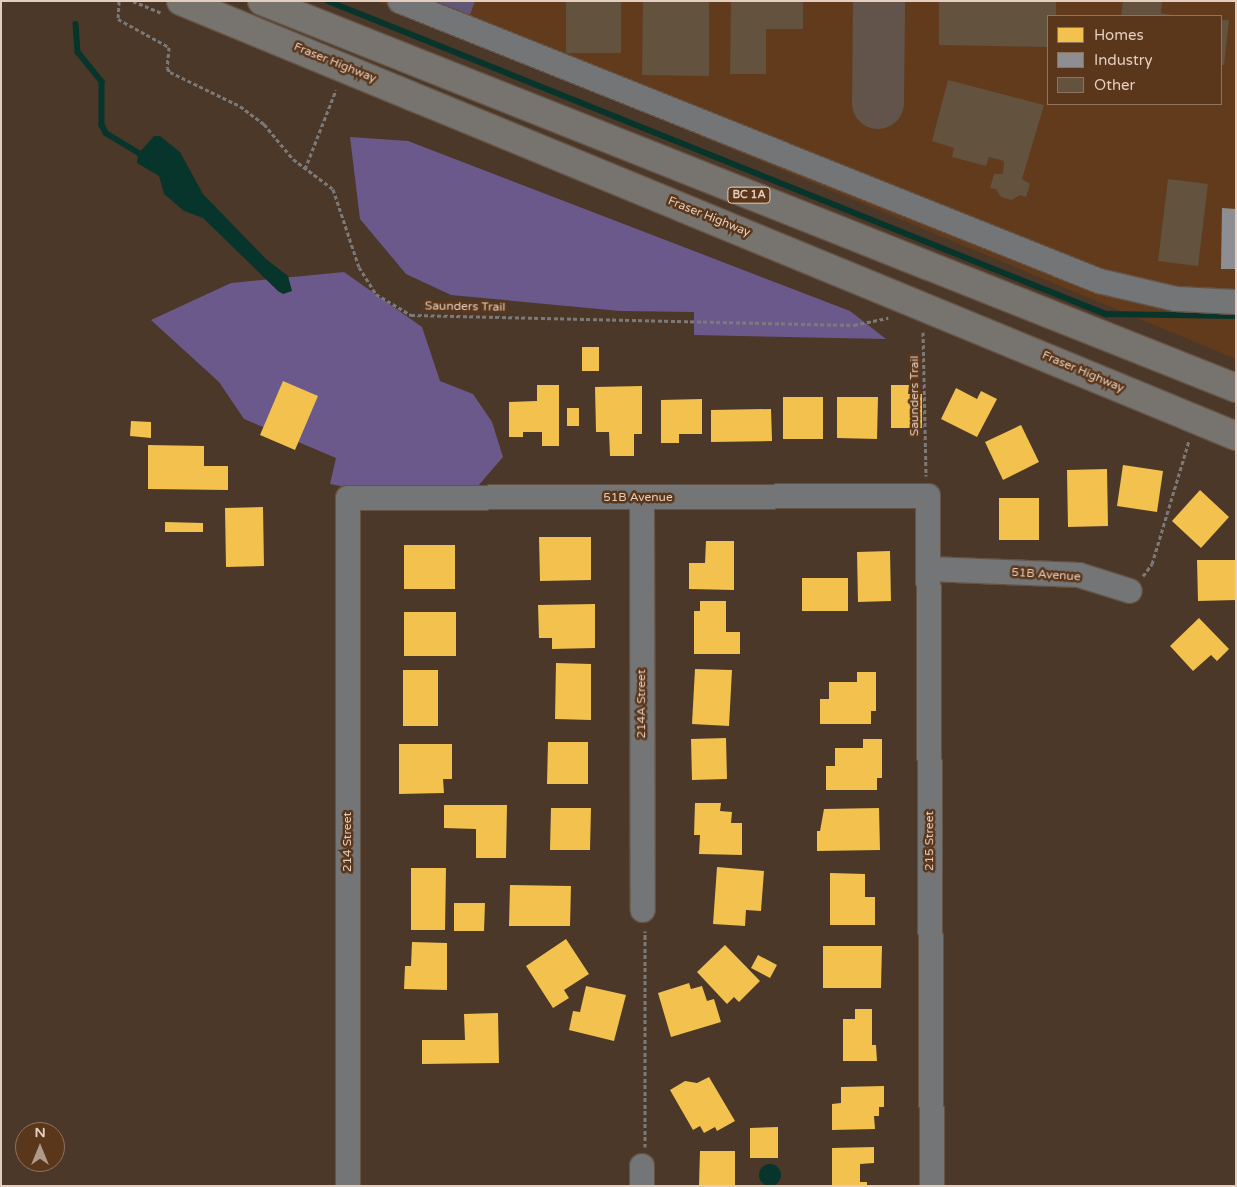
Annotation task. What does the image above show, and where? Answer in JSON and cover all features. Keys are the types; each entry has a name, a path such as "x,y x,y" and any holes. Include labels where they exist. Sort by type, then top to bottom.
{"main road":[{"name":"Fraser Highway","path":"182,1 1236,436"},
{"name":"BC 1A","path":"262,1 1236,388"}],"street":[{"path":"400,1 1099,281 1176,299 1236,302"},
{"name":"51B Avenue","path":"348,498 928,496"},
{"name":"215 Street","path":"928,496 932,1186"},
{"name":"214 Street","path":"348,498 348,1186"},
{"name":"214A Street","path":"642,498 643,910"},
{"name":"51B Avenue","path":"929,569 1079,575 1130,591"}],"path":[{"name":"Saunders Trail","path":"119,1 118,19 169,47 166,68 170,72 240,106 264,124 304,169 334,189 359,267 376,294 411,315 854,325 890,318"},
{"path":"304,169 338,85"},
{"path":"892,310 890,318 898,322"},
{"name":"Saunders Trail","path":"915,329 924,333 924,448 928,496"},
{"path":"1130,591 1152,564 1192,433"},
{"path":"642,1176 645,1140 647,961 643,910"}],"shaded area":[{"path":"376,1 1236,1 1236,359"},
{"path":"435,1 475,1 470,15"},
{"path":"350,137 408,141 850,311 886,339 694,335 694,312 620,311 451,295 406,274 360,219"},
{"path":"344,272 422,327 440,381 473,394 492,422 503,457 478,486 351,488 330,484 336,458 244,419 219,382 151,320 231,283"}],"water":[{"path":"154,136 160,136 180,152 203,194 266,259 288,276 292,291 283,294 278,291 203,218 184,211 164,194 159,176 137,163 138,154"},
{"path":"770,1164 778,1167 781,1175 778,1183 770,1186 762,1183 759,1175 762,1167"}],"building: Homes":[{"path":"582,347 599,347 599,371 582,371"},
{"path":"283,381 318,396 295,450 260,435"},
{"path":"537,385 559,385 559,446 542,446 542,432 523,432 523,437 509,437 509,402 537,401"},
{"path":"891,385 909,385 908,394 922,394 922,428 891,428"},
{"path":"642,386 642,434 634,434 634,456 610,456 609,432 596,432 595,387"},
{"path":"956,388 977,399 981,391 997,399 977,437 941,419"},
{"path":"783,397 823,397 823,439 783,439"},
{"path":"837,397 878,397 877,439 837,438"},
{"path":"702,399 702,434 679,434 679,443 661,443 661,400"},
{"path":"567,408 579,408 579,426 567,426"},
{"path":"771,409 772,441 711,442 711,410"},
{"path":"131,421 151,422 151,438 130,436"},
{"path":"1021,425 1039,462 1003,480 985,442"},
{"path":"148,445 204,446 204,466 228,466 228,490 148,489"},
{"path":"1123,465 1163,471 1157,512 1117,506"},
{"path":"1107,469 1108,526 1068,527 1067,470"},
{"path":"1200,490 1229,517 1201,548 1172,521"},
{"path":"999,498 1039,498 1039,540 999,540"},
{"path":"263,507 264,566 226,567 225,508"},
{"path":"165,522 203,523 203,532 165,532"},
{"path":"539,537 591,537 591,580 540,581"},
{"path":"706,541 734,541 734,590 689,589 689,563 705,563"},
{"path":"404,545 455,545 455,589 404,589"},
{"path":"890,551 891,601 858,602 857,552"},
{"path":"1197,560 1236,560 1236,600 1198,601"},
{"path":"802,578 848,578 848,611 802,611"},
{"path":"700,601 726,601 726,632 740,632 740,654 694,654 694,611 700,611"},
{"path":"595,604 595,648 552,649 552,638 539,638 538,605"},
{"path":"404,612 456,612 456,656 404,656"},
{"path":"1199,618 1229,649 1217,661 1211,655 1193,671 1170,646"},
{"path":"556,663 591,664 591,720 555,719"},
{"path":"695,669 732,670 729,726 692,724"},
{"path":"403,670 438,670 438,726 403,726"},
{"path":"857,672 876,672 876,711 871,711 871,724 820,724 820,699 829,699 829,682 857,682"},
{"path":"726,738 727,779 692,780 691,739"},
{"path":"863,739 882,739 882,778 877,778 877,790 826,790 826,766 835,766 835,748 863,748"},
{"path":"548,742 588,742 588,784 547,784"},
{"path":"399,744 452,744 452,779 443,779 444,793 399,794"},
{"path":"695,803 721,803 720,811 732,812 731,823 742,823 742,855 699,854 700,835 694,835"},
{"path":"444,805 507,805 506,858 476,858 476,829 444,828"},
{"path":"551,808 591,808 590,850 550,850"},
{"path":"879,808 880,850 817,851 817,831 820,831 824,809"},
{"path":"717,867 764,871 761,911 746,910 745,926 713,924"},
{"path":"411,868 446,868 445,930 411,930"},
{"path":"830,873 865,874 865,897 875,897 875,925 830,925"},
{"path":"510,885 571,886 570,926 509,926"},
{"path":"454,903 485,903 484,931 454,931"},
{"path":"566,939 589,974 564,990 569,998 553,1008 526,966"},
{"path":"412,942 447,943 447,990 404,989 405,966 411,966"},
{"path":"725,945 760,981 739,1002 734,997 727,1004 697,972"},
{"path":"823,946 882,946 881,988 823,988"},
{"path":"758,955 777,965 770,978 751,968"},
{"path":"689,983 691,989 702,986 707,1001 714,999 721,1022 671,1037 658,993"},
{"path":"586,986 626,995 614,1041 569,1030 573,1011 580,1012"},
{"path":"855,1009 872,1009 872,1045 876,1045 877,1061 843,1061 843,1019 855,1019"},
{"path":"498,1013 499,1063 422,1064 422,1040 465,1040 464,1014"},
{"path":"709,1077 735,1121 717,1131 715,1127 704,1133 700,1126 693,1130 670,1090 685,1081 697,1083"},
{"path":"884,1086 884,1107 879,1107 879,1116 874,1116 875,1129 832,1130 832,1104 841,1103 841,1087"},
{"path":"778,1127 778,1158 750,1158 750,1128"},
{"path":"874,1147 874,1163 860,1164 860,1182 867,1182 867,1186 832,1186 832,1148"},
{"path":"700,1151 735,1151 735,1186 699,1186"}],"building: Industry":[{"path":"1222,208 1236,209 1236,269 1221,269"}],"building: Other":[{"path":"566,1 621,1 621,53 566,53"},
{"path":"643,1 709,1 709,76 642,75"},
{"path":"731,1 803,1 803,29 766,29 766,74 730,74"},
{"path":"939,1 1056,1 1056,15 1047,15 1047,47 939,45"},
{"path":"1123,1 1162,1 1161,13 1172,15 1121,15"},
{"path":"1222,20 1229,20 1224,65 1222,65"},
{"path":"948,80 1044,105 1022,179 1030,184 1026,197 1020,195 1012,200 1001,197 996,189 990,188 994,174 1003,174 1004,161 989,157 986,166 952,157 954,148 932,141"},
{"path":"1168,179 1208,184 1198,266 1158,261"}],"waterway":[{"path":"328,1 1106,314 1236,316"},
{"path":"76,24 78,52 102,82 102,125 106,133 144,156"}],"taxiway":[{"path":"878,103 879,1"}]}
